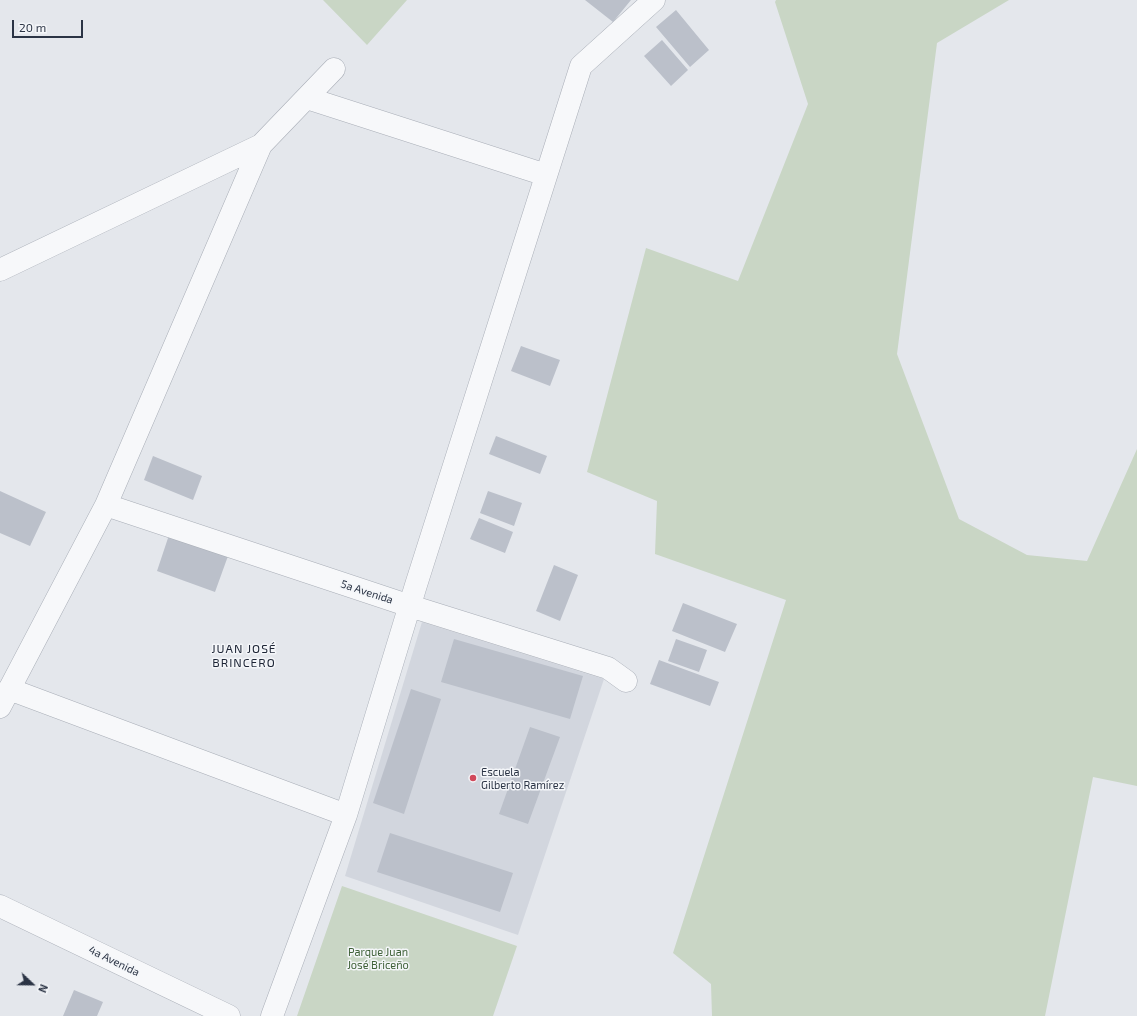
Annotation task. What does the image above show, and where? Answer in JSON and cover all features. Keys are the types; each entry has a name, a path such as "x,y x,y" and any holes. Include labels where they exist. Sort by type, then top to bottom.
{"street":[{"path":"272,1016 346,814 410,606 581,66 654,0"},
{"path":"0,270 261,145 334,69"},
{"path":"307,98 546,175"},
{"path":"261,145 106,505 4,698 346,814"},
{"name":"5a Avenida","path":"106,505 410,606 608,668 626,681"},
{"name":"4a Avenida","path":"0,906 229,1016"}],"shaded area":[{"name":"Escuela Gilberto Ramírez","path":"422,622 604,679 518,935 345,876"}],"green space":[{"path":"323,0 407,0 367,45"},
{"path":"776,0 1009,0 937,43 897,354 959,519 1027,555 1087,561 1137,449 1137,786 1093,777 1045,1016 712,1016 711,984 673,953 786,600 655,554 657,501 587,472 646,248 738,281 808,104 775,2"},
{"name":"Parque Juan José Briceño","path":"342,886 517,946 493,1016 297,1016"}],"building":[{"path":"585,0 631,0 613,22"},
{"path":"676,10 709,50 690,67 656,27"},
{"path":"662,40 688,70 671,86 644,56"},
{"path":"521,346 560,360 550,386 511,371"},
{"path":"496,436 547,456 540,474 489,454"},
{"path":"153,456 202,476 193,500 144,480"},
{"path":"0,491 46,512 30,546 0,533"},
{"path":"488,491 522,503 514,526 480,513"},
{"path":"479,518 513,532 505,553 470,539"},
{"path":"169,535 228,556 215,592 157,571"},
{"path":"554,565 578,575 560,621 536,611"},
{"path":"683,603 737,624 725,652 672,631"},
{"path":"454,639 583,676 570,719 441,682"},
{"path":"676,639 707,650 699,672 668,661"},
{"path":"659,660 719,682 710,706 650,684"},
{"path":"411,689 441,699 404,814 373,803"},
{"path":"530,727 560,737 528,824 499,814"},
{"path":"390,833 513,873 500,912 377,872"},
{"path":"74,990 103,1002 97,1016 63,1016"}],"place":[{"name":"Escuela Gilberto Ramírez","path":"473,778"}],"district":[{"name":"JUAN JOSÉ BRINCERO","path":"244,656"}]}
